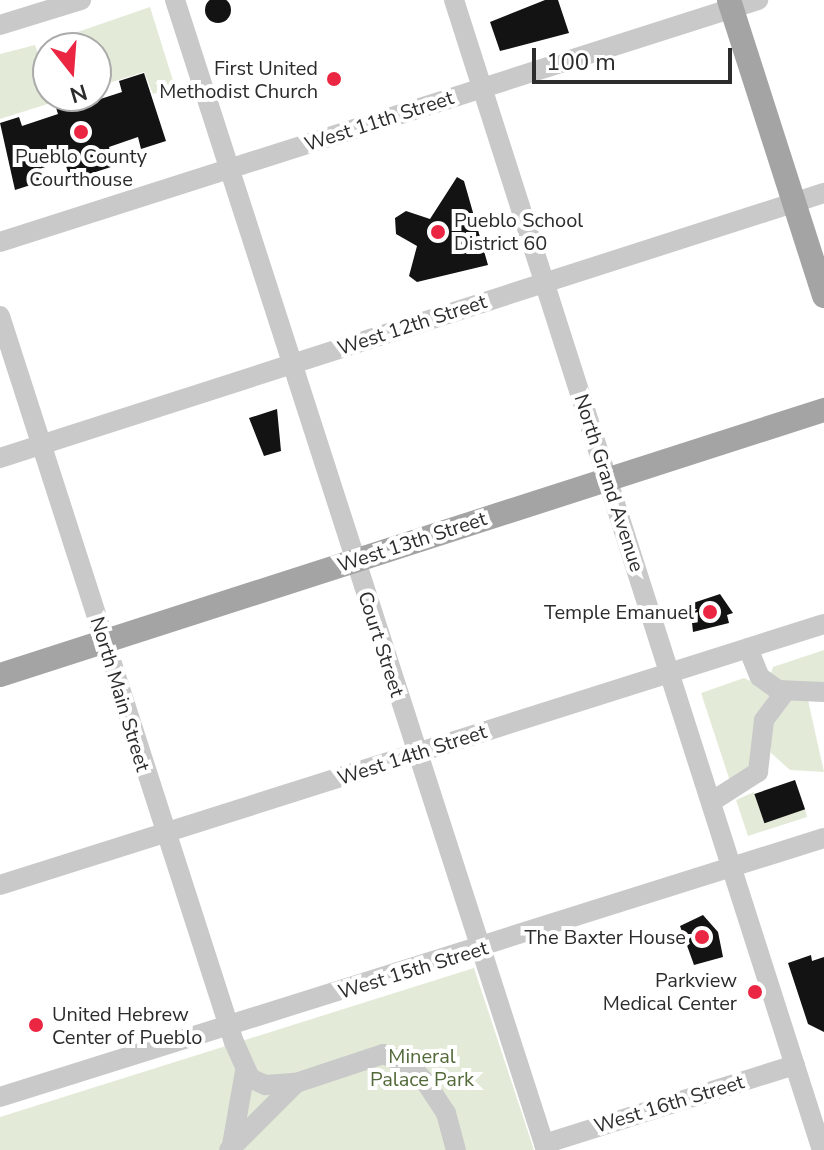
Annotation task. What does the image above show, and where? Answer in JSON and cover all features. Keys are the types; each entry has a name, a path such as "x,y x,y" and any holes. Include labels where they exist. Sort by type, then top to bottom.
{"main road":[{"path":"730,4 824,296"},
{"name":"West 13th Street","path":"0,675 824,410"}],"street":[{"path":"0,25 81,0"},
{"name":"Court Street","path":"175,0 545,1147"},
{"name":"North Grand Avenue","path":"454,0 822,1150"},
{"name":"West 11th Street","path":"0,242 482,88 730,4 758,0"},
{"name":"West 12th Street","path":"0,458 824,193"},
{"name":"North Main Street","path":"0,316 164,834 245,1071 230,1148"},
{"name":"West 14th Street","path":"0,885 824,624"},
{"path":"748,648 760,677 785,692 824,692"},
{"path":"711,802 758,772 764,720 785,692"},
{"name":"West 15th Street","path":"0,1097 480,950 824,838"},
{"name":"North Main Street","path":"245,1071 265,1085 296,1083 359,1058 393,1056 417,1072 439,1101 456,1150"},
{"name":"West 16th Street","path":"545,1147 795,1065"},
{"name":"North Main Street","path":"230,1148 296,1083"}],"green space":[{"path":"150,7 175,87 153,94 144,72 112,82 112,32 78,32"},
{"path":"32,46 32,109 0,119 0,54"},
{"path":"824,650 824,687 785,687 771,674 773,667"},
{"path":"744,678 775,693 753,768 730,781 701,693"},
{"path":"789,699 808,700 824,772 790,770 771,753 768,725"},
{"path":"754,792 764,822 805,809 807,817 748,836 736,800"},
{"name":"Mineral Palace Park","path":"474,968 534,1150 0,1150 0,1117"}],"building":[{"path":"218,-3 227,1 231,10 227,19 218,23 209,19 205,10 209,1"},
{"path":"545,0 558,0 569,33 500,51 490,22"},
{"name":"Pueblo County Courthouse","path":"144,73 166,141 141,149 138,137 109,147 114,166 71,180 64,161 36,170 40,182 15,190 0,123 19,117 22,126 57,112 112,112 112,95 122,92 119,81"},
{"name":"Pueblo School District 60","path":"457,177 464,181 488,265 417,282 409,276 417,246 396,234 395,218 406,211 430,219"},
{"path":"277,409 281,451 264,456 249,418"},
{"name":"Temple Emanuel","path":"720,594 733,613 727,615 729,623 693,632 690,604"},
{"path":"795,780 805,809 764,823 754,794"},
{"name":"The Baxter House","path":"703,915 718,932 723,957 694,965 680,926"},
{"path":"811,955 812,961 824,957 824,1032 808,1024 788,963"}],"place":[{"name":"First United Methodist Church","path":"334,79"},
{"name":"Pueblo County Courthouse","path":"81,132"},
{"name":"Pueblo School District 60","path":"438,232"},
{"name":"Temple Emanuel","path":"710,612"},
{"name":"The Baxter House","path":"702,937"},
{"name":"Parkview Medical Center","path":"755,992"},
{"name":"United Hebrew Center of Pueblo","path":"36,1025"}]}
